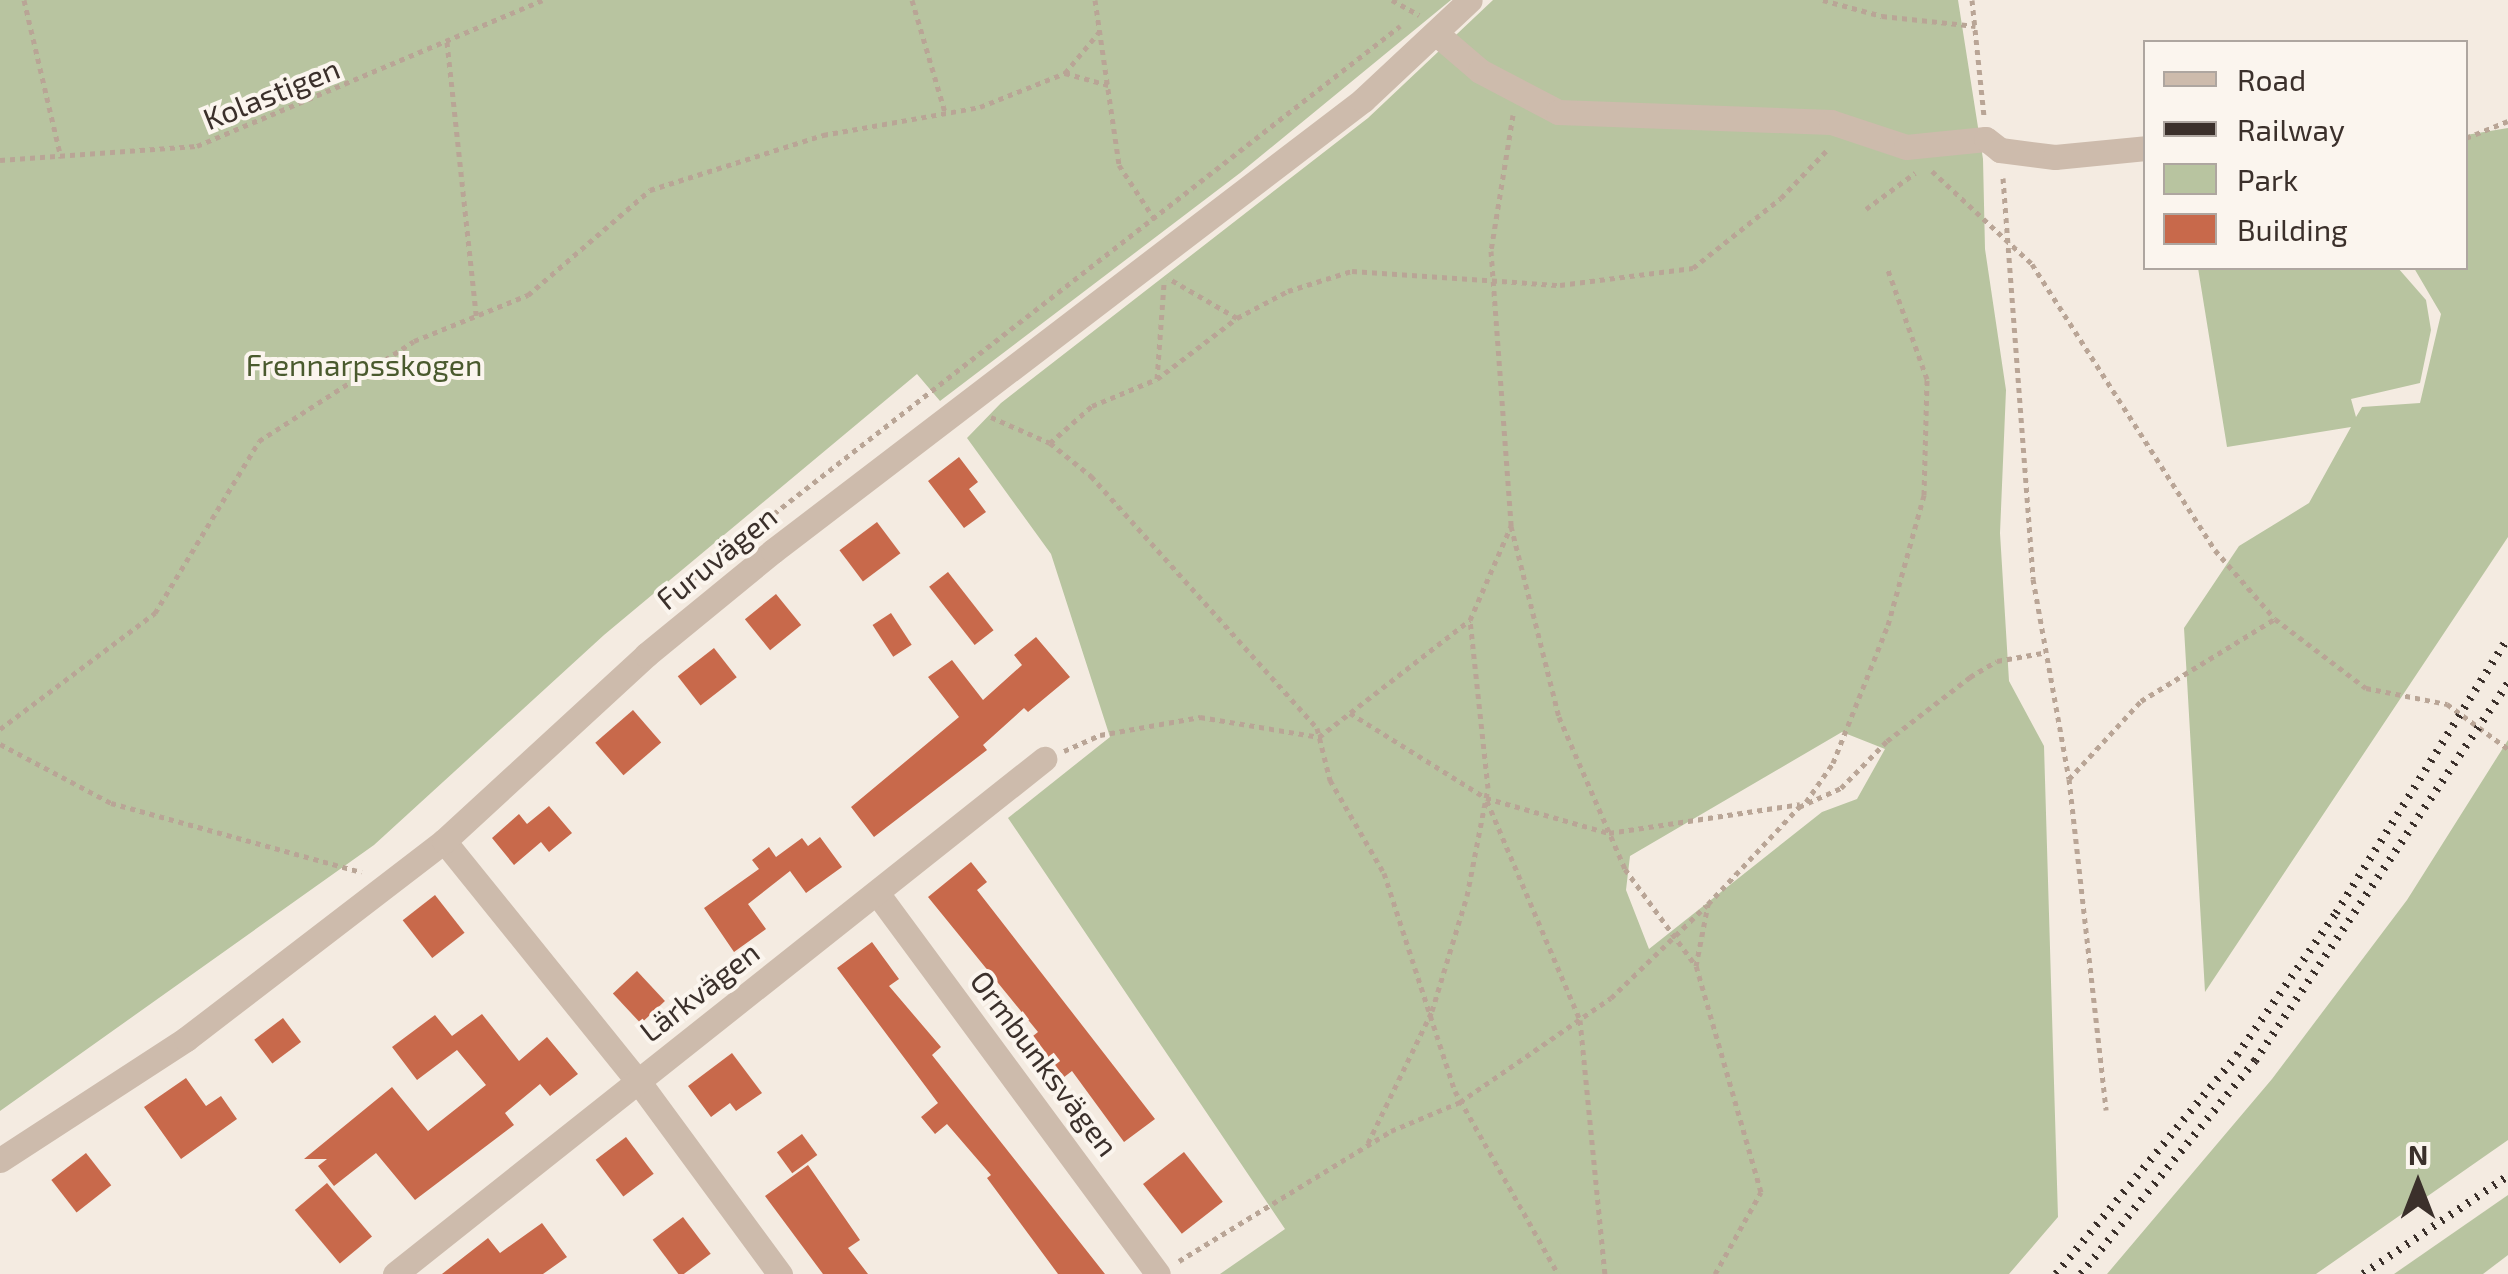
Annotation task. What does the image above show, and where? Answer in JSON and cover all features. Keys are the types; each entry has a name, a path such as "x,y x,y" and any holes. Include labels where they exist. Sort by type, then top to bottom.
{"street":[{"name":"Furuvägen","path":"0,1160 186,1039 444,841 646,655 774,550 1148,267 1438,35 1470,0"},
{"path":"1438,35 1517,92 1582,115 1851,124 1906,147 1993,144 2056,157 2143,148"},
{"name":"Lärkvägen","path":"395,1274 1044,759"},
{"path":"444,841 638,1081 780,1274"},
{"name":"Ormbunksvägen","path":"877,893 1160,1272"}],"path":[{"path":"24,0 61,158"},
{"name":"Kolastigen","path":"0,160 198,146 542,0"},
{"path":"912,0 945,113"},
{"path":"1095,0 1119,166 1154,220"},
{"path":"1823,0 1882,16 1975,26"},
{"path":"1972,0 2009,240 2042,653 2069,779 2106,1110"},
{"path":"0,729 155,613 258,442 414,341 528,295 650,190 823,135 980,107 1065,73 1100,32"},
{"path":"448,42 476,316"},
{"path":"1065,73 1108,84"},
{"path":"1517,92 1492,251 1511,526 1559,717 1609,832 1671,938 1696,966 1761,1192 1715,1274"},
{"path":"2468,137 2508,121"},
{"path":"1050,443 1092,406 1157,379 1237,318 1288,292 1352,271 1560,285 1693,268 1781,198 1851,124"},
{"path":"1866,209 1925,165 2009,240 2042,279 2215,550 2276,619 2366,688 2448,704 2508,749"},
{"path":"1160,1272 1366,1146 1460,1102 1580,1020 1708,904 1801,805 1833,763 1888,625 1924,494 1926,379 1887,267"},
{"path":"1157,379 1165,276 1237,318"},
{"path":"985,412 1020,434 1050,443 1156,544 1319,737 1330,780 1384,872 1460,1102 1558,1274"},
{"path":"1044,759 1100,735 1200,717 1319,737 1470,620 1511,526"},
{"path":"2069,779 2141,701 2276,619"},
{"path":"1366,1146 1432,1011 1467,896 1486,798 1470,620"},
{"path":"1350,713 1486,798 1609,832 1801,805 1841,788 1887,741 1970,677 1997,660 2042,653"},
{"path":"0,744 111,802 362,872"},
{"path":"1486,798 1580,1020 1605,1274"},
{"path":"1696,966 1708,904"}],"green space":[{"name":"Frennarpsskogen","path":"0,0 1451,0 1240,173 940,401 917,374 604,635 374,845 0,1111"},
{"path":"1493,0 1958,0 1983,159 1985,249 2006,390 2000,533 2009,681 2044,746 2058,1217 2009,1274 1220,1274 1285,1229 1008,818 1110,737 1051,554 967,438 1001,403 1368,118","holes":["1842,732 1885,749 1857,799 1822,812 1649,949 1626,890 1630,856"]},
{"path":"2508,128 2508,537 2205,992 2184,628 2239,546 2309,503 2351,427 2227,447 2198,270 2400,270 2426,300 2431,330 2420,383 2351,399 2356,417 2362,407 2420,403 2441,314 2415,270 2468,270 2468,135"},
{"path":"2508,740 2508,1140 2316,1274 2107,1274 2272,1079 2407,900"},
{"path":"2508,1195 2508,1255 2483,1274 2394,1274"}],"building":[{"path":"959,457 978,482 969,489 986,512 964,528 928,481"},
{"path":"877,522 900,553 863,581 839,550"},
{"path":"948,572 994,630 975,645 929,587"},
{"path":"776,594 801,625 770,650 745,619"},
{"path":"891,613 912,645 893,657 873,625"},
{"path":"1036,637 1070,677 1028,712 1024,708 983,745 987,750 874,837 851,807 959,717 928,677 952,660 983,700 1022,665 1014,655"},
{"path":"714,648 737,677 701,705 678,676"},
{"path":"633,710 661,742 623,775 595,743"},
{"path":"549,806 572,833 549,852 541,842 514,865 492,838 519,814 527,824"},
{"path":"820,837 842,867 806,893 790,871 748,904 766,929 734,952 704,908 759,869 752,860 769,847 776,857 802,838 808,846"},
{"path":"971,862 987,882 977,890 1155,1119 1124,1142 1072,1071 1059,1081 1028,1040 1038,1032 928,897"},
{"path":"435,895 465,933 432,958 403,920"},
{"path":"872,942 899,979 889,986 941,1047 932,1055 1105,1274 1058,1274 987,1178 991,1175 947,1124 935,1134 921,1117 938,1103 837,968"},
{"path":"637,971 665,1001 641,1023 613,994"},
{"path":"482,1014 519,1061 547,1037 578,1074 550,1096 540,1084 505,1113 514,1125 415,1200 376,1153 334,1186 318,1166 327,1159 304,1159 392,1087 428,1131 486,1085 457,1050 417,1080 392,1047 435,1015 452,1036"},
{"path":"283,1018 301,1042 272,1064 254,1040"},
{"path":"732,1053 762,1093 736,1111 730,1103 711,1117 688,1086"},
{"path":"186,1078 206,1106 221,1096 237,1119 181,1159 144,1107"},
{"path":"802,1134 817,1155 792,1173 777,1152"},
{"path":"626,1137 654,1174 623,1197 596,1160"},
{"path":"1184,1152 1223,1202 1182,1234 1143,1184"},
{"path":"86,1153 111,1185 77,1212 51,1180"},
{"path":"808,1165 860,1240 848,1248 868,1274 823,1274 765,1196"},
{"path":"327,1183 372,1237 340,1264 295,1210"},
{"path":"683,1217 711,1254 678,1274 653,1240"},
{"path":"542,1223 567,1257 543,1274 442,1274 488,1238 500,1253"}],"railway":[{"path":"2056,1274 2237,1055 2336,913 2508,638"},
{"path":"2081,1274 2255,1061 2508,683"},
{"path":"2363,1274 2508,1176"}]}
